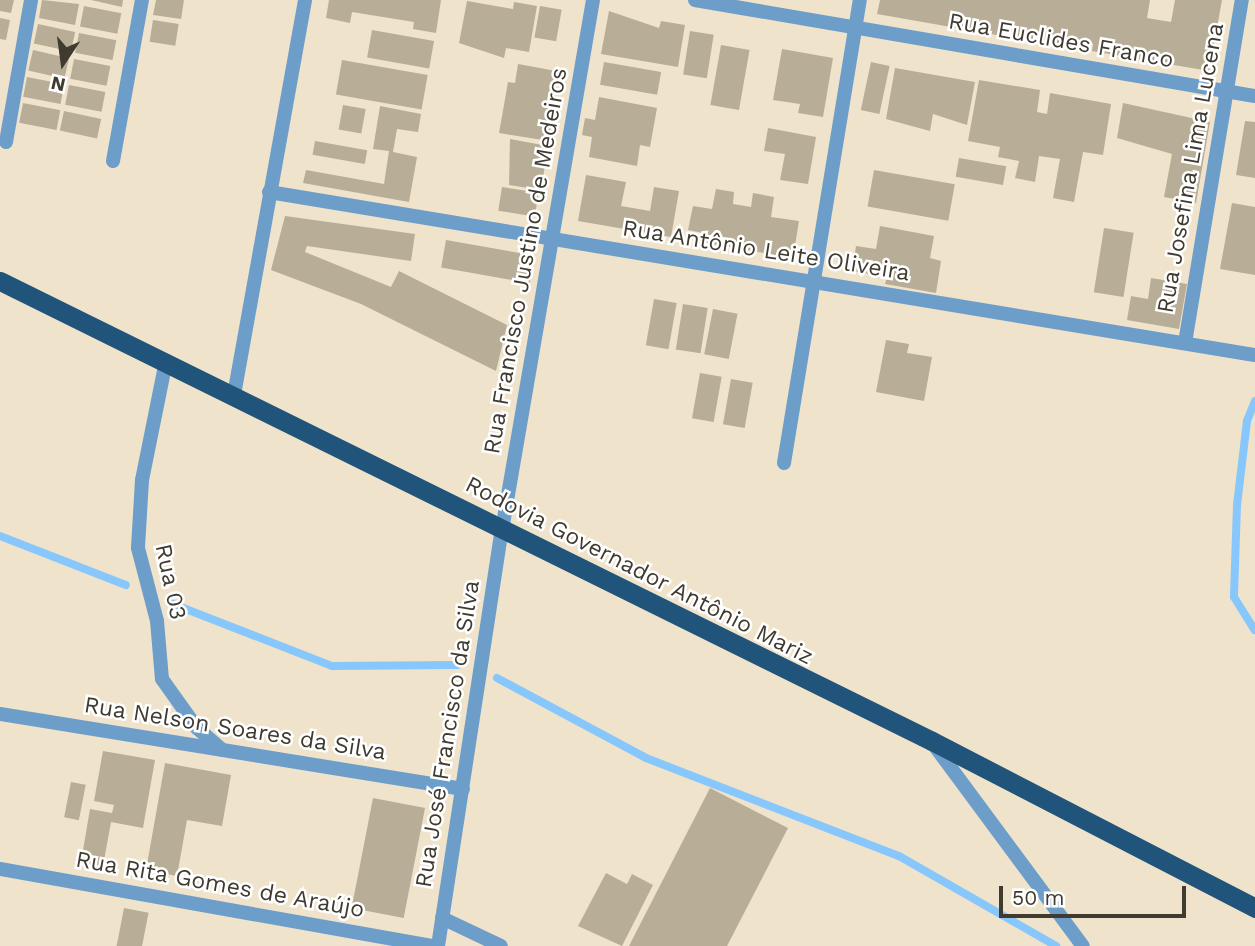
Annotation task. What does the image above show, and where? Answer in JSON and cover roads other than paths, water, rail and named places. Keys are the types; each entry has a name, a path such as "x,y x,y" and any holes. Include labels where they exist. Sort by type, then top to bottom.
{"highway":[{"name":"Rodovia Governador Antônio Mariz","path":"0,281 932,741 1255,908"}],"street":[{"path":"6,142 30,0"},
{"path":"113,161 142,0"},
{"path":"234,396 305,0"},
{"name":"Rua Francisco Justino de Medeiros","path":"502,530 554,240 593,0"},
{"name":"Rua Euclides Franco","path":"695,0 1255,96"},
{"path":"784,463 816,283 860,0"},
{"name":"Rua Josefina Lima Lucena","path":"1185,343 1229,92 1242,0"},
{"name":"Rua Antônio Leite Oliveira","path":"269,192 1255,355"},
{"name":"Rua 03","path":"166,361 142,480 138,548 158,621 162,679 197,728 222,750"},
{"name":"Rua José Francisco da Silva","path":"438,946 502,530"},
{"name":"Rua Nelson Soares da Silva","path":"0,714 463,789"},
{"path":"932,741 1083,946"},
{"name":"Rua Rita Gomes de Araújo","path":"0,869 433,946"},
{"path":"443,918 501,946"}],"waterway":[{"path":"1255,401 1247,421 1237,505 1234,597 1255,630"},
{"path":"0,536 126,585"},
{"path":"173,604 332,666 458,665"},
{"path":"497,678 646,758 899,856 1056,946"}]}
